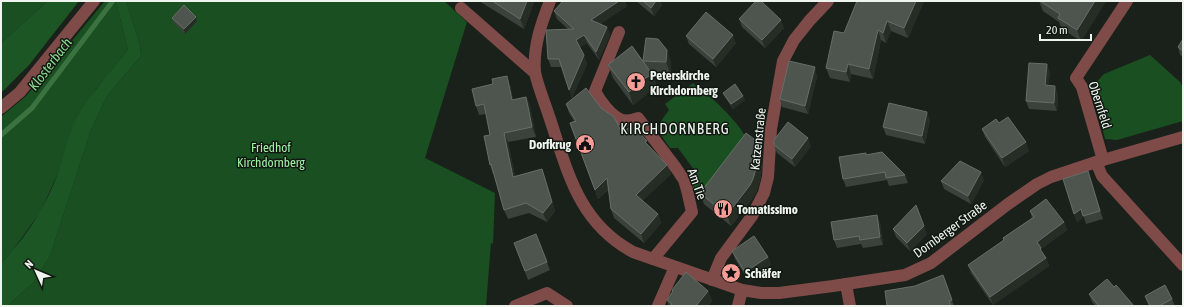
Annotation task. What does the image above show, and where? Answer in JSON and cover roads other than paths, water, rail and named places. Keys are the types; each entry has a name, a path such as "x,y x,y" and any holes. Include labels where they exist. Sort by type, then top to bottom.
{"street":[{"path":"1,108 20,92 94,1"},
{"name":"Dornberger Straße","path":"550,1 539,28 535,50 536,73 572,184 584,208 605,233 619,244 633,252 742,290 761,293 779,293 905,274 931,263 1008,204 1037,184 1064,172 1183,137"},
{"name":"Katzenstraße","path":"712,280 720,258 752,216 764,193 768,177 771,130 783,61 794,40 828,1"},
{"name":"Obernfeld","path":"1099,161 1082,87 1076,78 1126,1"},
{"path":"461,8 536,73"},
{"name":"Am Tie","path":"619,32 596,91 599,98 614,116 622,120 638,118 684,180 692,212 653,259"},
{"path":"1099,161 1102,176 1183,265"},
{"path":"658,306 675,267"},
{"path":"846,284 850,306"},
{"path":"738,306 742,290"},
{"path":"515,306 546,293 567,306"}],"waterway":[{"name":"Klosterbach","path":"1,135 32,108 112,2"}],"place":[{"name":"Peterskirche Kirchdornberg","path":"636,82"},
{"name":"Dorfkrug","path":"585,144"},
{"name":"Tomatissimo","path":"723,209"},
{"name":"Schäfer","path":"731,273"}],"district":[{"name":"KIRCHDORNBERG","path":"675,128"}],"park label":[{"name":"Friedhof Kirchdornberg","path":"271,154"}]}
